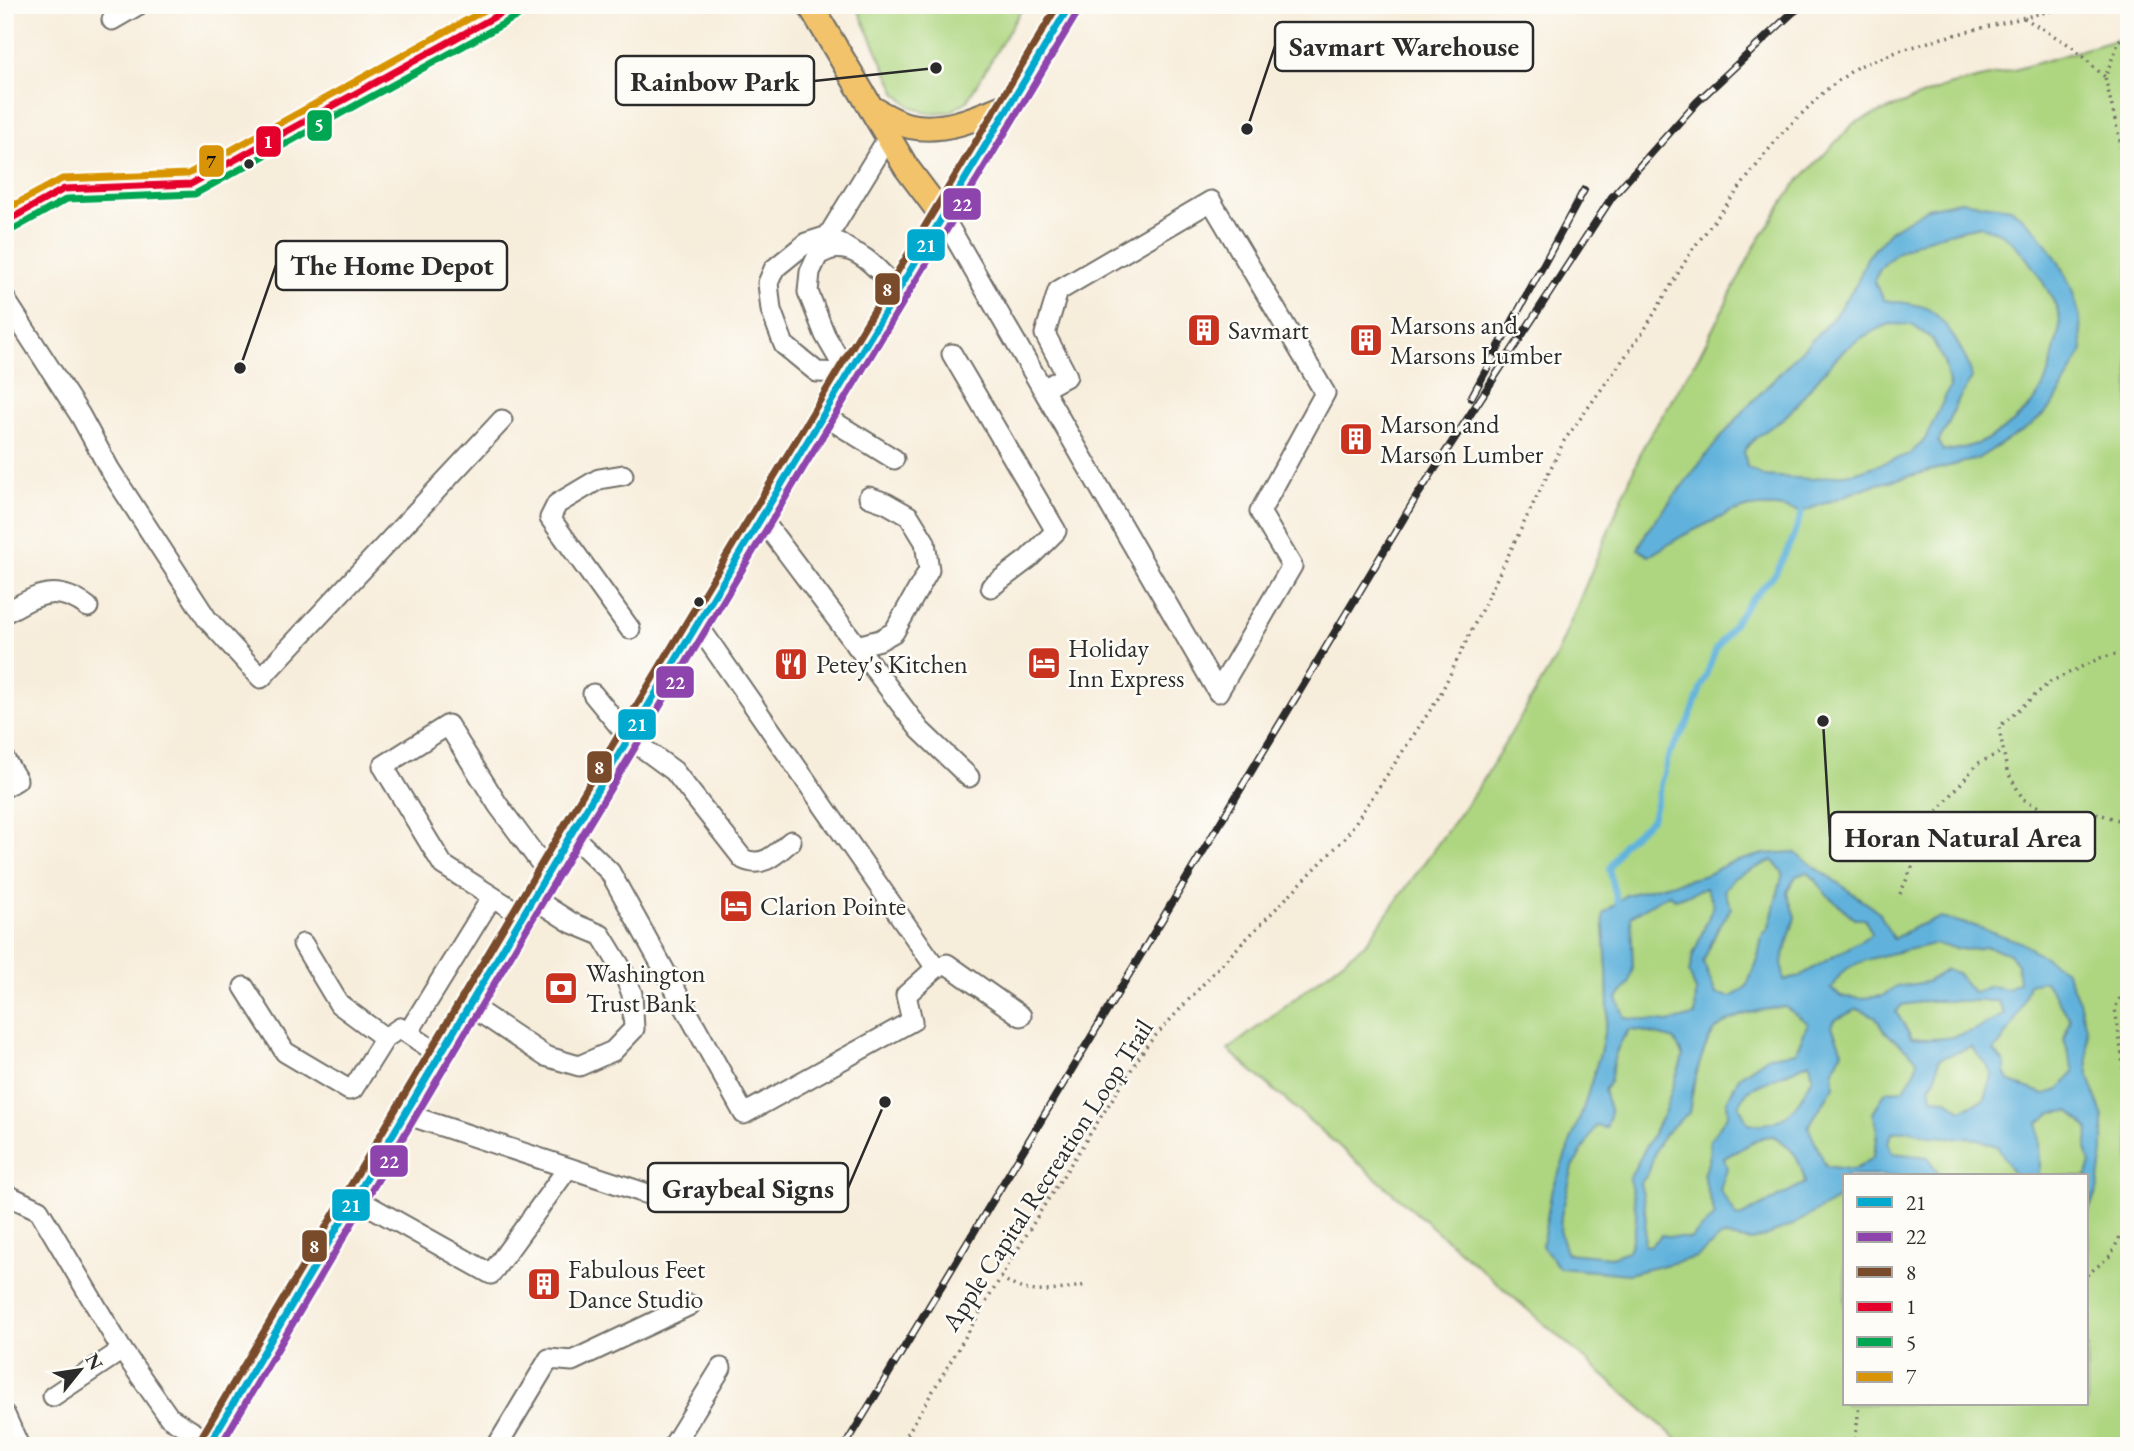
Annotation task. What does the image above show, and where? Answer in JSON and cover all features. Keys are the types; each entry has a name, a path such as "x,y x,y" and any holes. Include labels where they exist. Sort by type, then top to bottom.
{"main road":[{"path":"810,5 906,167 942,215"},
{"path":"209,1444 629,737 1070,5"},
{"path":"870,108 909,126 926,127 971,121 1010,104"}],"street":[{"path":"112,20 138,5"},
{"path":"5,222 64,189 191,184 516,5"},
{"path":"847,373 817,372 784,345 771,310 768,284 774,269 806,243 828,236 888,138"},
{"path":"942,215 1218,692 1292,566 1260,512 1325,393 1211,201 1058,291 1045,334 1067,376 1043,389"},
{"path":"828,236 876,267 897,290"},
{"path":"847,373 825,335 808,292 810,272 818,255 834,248 850,250"},
{"path":"5,299 80,415 110,470 207,619 261,678 502,420"},
{"path":"952,354 1056,531 1028,559 990,587"},
{"path":"823,415 894,459"},
{"path":"623,475 599,479 557,504 550,518 631,629"},
{"path":"857,646 880,640 894,632 929,570 925,542 909,516 869,497"},
{"path":"761,518 920,730 969,777"},
{"path":"5,613 35,597 54,593 74,597 88,607"},
{"path":"697,624 936,968"},
{"path":"593,694 629,737 674,771 743,859 751,863 765,862 791,841"},
{"path":"470,1005 545,1056 579,1066 613,1051 634,1029 632,994 624,971 601,935 528,907 492,897 443,864 383,766 448,725 498,805 548,873"},
{"path":"5,760 17,780 5,787"},
{"path":"571,834 610,872 744,1114 912,1021 906,995 936,968 947,964 1021,1016"},
{"path":"408,1033 492,897"},
{"path":"303,944 339,1004 385,1038"},
{"path":"244,987 285,1052 349,1090 353,1089 385,1038 400,1028 440,1055"},
{"path":"405,1114 648,1194"},
{"path":"355,1198 491,1274 568,1168"},
{"path":"5,1194 39,1210 122,1350 169,1417 209,1444"},
{"path":"497,1446 549,1359 572,1361 691,1305"},
{"path":"53,1396 122,1350"},
{"path":"673,1446 721,1368"},
{"path":"5,1415 19,1446"}],"path":[{"name":"Apple Capital Recreation Loop Trail","path":"900,1446 1040,1212 1147,1045 1217,968 1345,838 1439,697 1564,441 1645,329 1692,250 1780,135 1826,90 1857,67 1899,51 2074,5"},
{"path":"2022,17 2071,46 2105,78 2129,180"},
{"path":"2105,78 2119,41 2129,27"},
{"path":"2129,651 2100,658 2050,682 1999,727 2007,771 2023,799 2055,815 2089,811 2129,823"},
{"path":"1900,894 1937,812 1977,764 2003,751"},
{"path":"2129,979 2115,1009 2122,1056 2129,1144"},
{"path":"2088,1274 2112,1255 2129,1218"},
{"path":"1001,1277 1016,1287 1033,1292 1087,1285"},
{"path":"1855,1446 1859,1406"}],"green space":[{"path":"856,5 1024,5 967,101 950,112 926,113 910,106 897,94"},
{"path":"2129,36 2129,1446 1685,1446 1228,1050 1366,943 1481,784 1555,659 1644,445 1700,354 1755,246 1794,186 1854,123 1944,87"}],"water":[{"path":"1960,201 2011,208 2036,230 2057,259 2071,286 2079,314 2083,350 2054,404 2033,424 1977,459 1870,486 1802,512 1776,507 1750,507 1730,513 1684,535 1649,556 1638,549 1647,531 1716,443 1833,318 1857,283 1867,258 1890,231 1927,208","holes":["1981,226 2007,238 2032,266 2058,312 2059,330 2044,385 2022,414 1991,437 1968,447 1943,451 1938,442 1972,378 1970,370 1956,340 1935,314 1919,305 1884,300 1874,282 1881,269 1904,249 1951,232","1890,324 1912,325 1932,339 1944,362 1950,387 1925,439 1910,454 1857,472 1812,479 1763,476 1747,467 1744,451 1754,440 1789,413 1828,367 1854,342"]},
{"path":"1794,852 1879,912 1893,939 1940,918 1972,925 2020,942 2065,970 2079,1001 2087,1031 2088,1074 2103,1117 2103,1152 2098,1188 2088,1213 2090,1163 2086,1148 2089,1130 2070,1111 2052,1113 2038,1123 2038,1174 2014,1174 1998,1147 1979,1139 1929,1136 1910,1130 1893,1132 1888,1142 1892,1153 1928,1157 1937,1172 1943,1174 1843,1174 1843,1196 1789,1227 1752,1241 1722,1236 1697,1257 1628,1274 1559,1268 1542,1246 1551,1194 1583,1109 1600,1053 1608,1013 1603,914 1626,895 1706,875 1727,864 1764,854","holes":["1773,860 1783,873 1769,927 1762,936 1757,962 1746,987 1731,997 1716,994 1703,962 1717,930 1731,908 1724,890 1734,878","1807,872 1825,893 1855,919 1865,919 1872,934 1796,978 1784,980 1782,962 1795,917 1787,892 1796,876","1706,888 1714,904 1693,955 1689,973 1696,991 1695,1016 1668,1022 1625,1018 1617,998 1629,984 1633,968 1631,916 1669,894 1675,899","1933,944 1966,950 1986,947 2009,953 2017,965 2019,982 2008,989 1989,986 1974,993 1957,973 1946,970 1926,982 1896,987 1882,996 1841,997 1832,989 1840,976 1858,963","2045,981 2070,1019 2064,1039 2074,1072 2059,1090 2045,1094 2010,1082 2005,1072 2005,1064 1994,1051 2019,1012 2029,984","1928,1001 1998,1001 2004,1014 1982,1027 1960,1035 1925,1039 1912,1038 1896,1012 1902,1005","1785,1007 1808,1023 1796,1052 1769,1056 1739,1077 1727,1101 1728,1114 1710,1140 1709,1161 1703,1174 1715,1216 1690,1239 1662,1235 1650,1246 1644,1245 1645,1214 1640,1183 1649,1171 1661,1140 1673,1125 1689,1113 1702,1056 1711,1036 1724,1024 1740,1016","1857,1009 1875,1016 1883,1030 1917,1059 1915,1072 1903,1090 1886,1091 1873,1113 1877,1135 1873,1157 1854,1170 1826,1166 1808,1127 1834,1086 1833,1072 1842,1051 1832,1026 1835,1020","1629,1030 1675,1040 1683,1057 1664,1113 1629,1179 1636,1215 1634,1231 1628,1251 1611,1257 1566,1253 1560,1233 1561,1216 1573,1167 1596,1126 1606,1128 1611,1113 1604,1090 1610,1080 1620,1043","1971,1047 1985,1062 1992,1075 1985,1099 1961,1110 1946,1099 1932,1098 1930,1087 1936,1076 1939,1059","1810,1062 1813,1077 1796,1106 1782,1119 1748,1124 1739,1105 1748,1090","1773,1136 1786,1144 1795,1155 1805,1183 1738,1218 1720,1190 1727,1169 1724,1158 1763,1137"]}],"waterway":[{"path":"1617,902 1609,869 1623,844 1652,819 1669,754 1687,725 1716,649 1749,602 1776,573 1802,512"}],"railway":[{"path":"845,1446 1417,496 1612,197 1697,102 1803,5"},
{"path":"1471,398 1584,190"}],"transit line":[{"name":"7","path":"5,210 62,179 188,174 494,5"},
{"name":"1","path":"5,222 64,189 191,184 516,5"},
{"name":"8","path":"199,1441 562,829 1058,5"},
{"name":"21","path":"208,1446 571,834 1070,5"},
{"name":"22","path":"220,1446 580,839 1079,10"},
{"name":"5","path":"10,231 67,199 195,194 521,14"}],"place":[{"name":"Rainbow Park","path":"936,68"},
{"name":"Savmart Warehouse","path":"1247,129"},
{"name":"Savmart","path":"1204,330"},
{"name":"Marsons and Marsons Lumber","path":"1366,340"},
{"name":"The Home Depot","path":"240,368"},
{"name":"Marson and Marson Lumber","path":"1356,439"},
{"name":"Holiday Inn Express","path":"1044,663"},
{"name":"Petey's Kitchen","path":"791,664"},
{"name":"Horan Natural Area","path":"1823,721"},
{"name":"Clarion Pointe","path":"736,906"},
{"name":"Washington Trust Bank","path":"561,988"},
{"name":"Graybeal Signs","path":"885,1102"},
{"name":"Fabulous Feet Dance Studio","path":"544,1284"}]}
